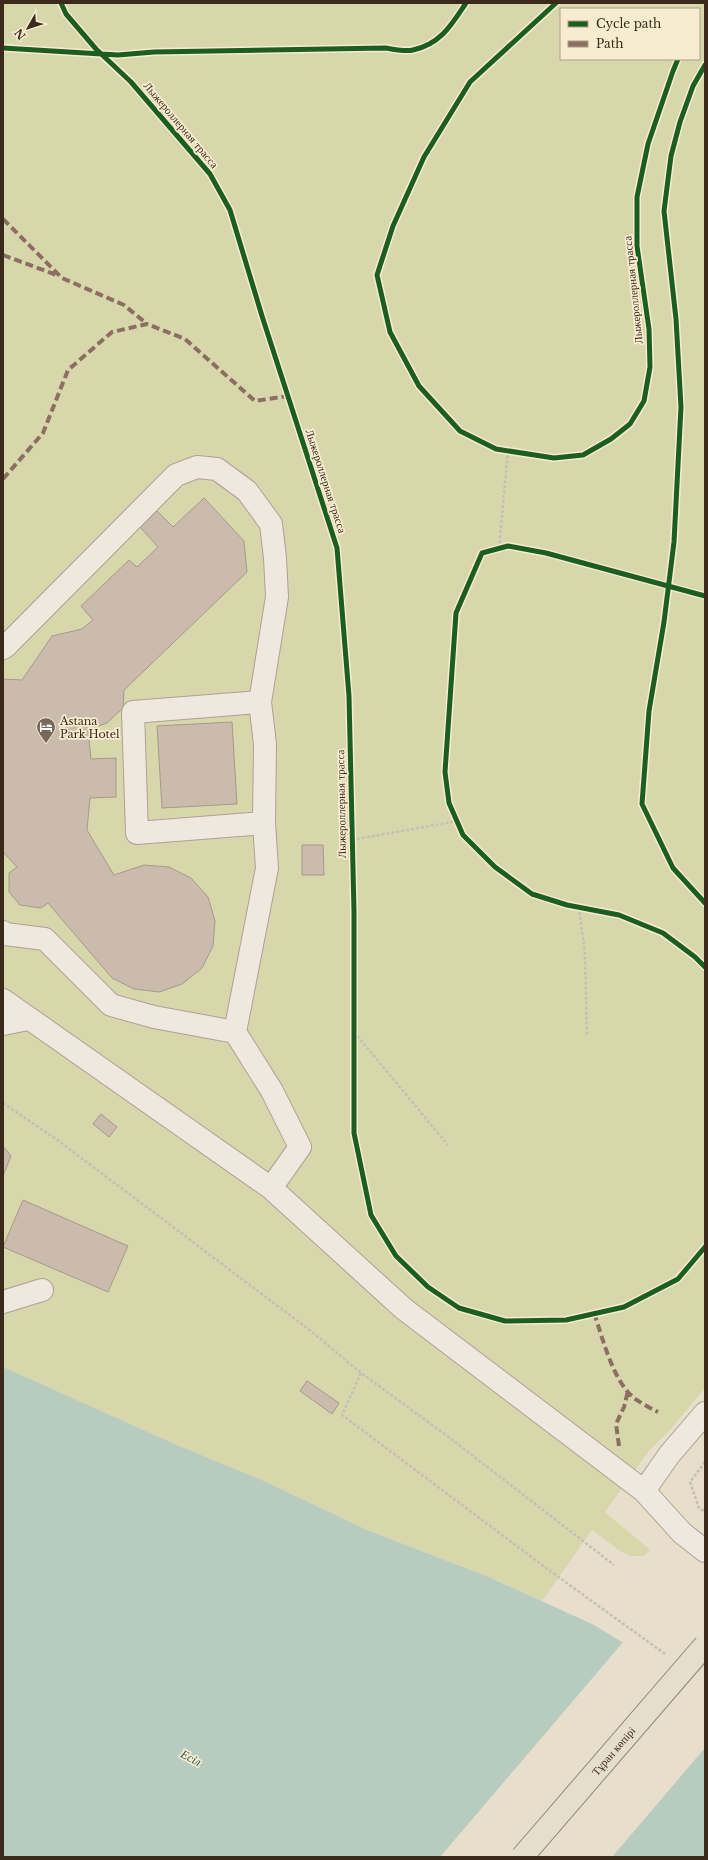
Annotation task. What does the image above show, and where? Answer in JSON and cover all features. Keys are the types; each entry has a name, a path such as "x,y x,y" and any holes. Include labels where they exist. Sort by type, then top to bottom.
{"main road":[{"name":"Тұран көпірі","path":"522,1857 705,1645"}],"street":[{"path":"3,648 176,475 197,466 217,469 247,491 271,524 275,558 277,597 260,702 265,744 264,823 267,868 235,1032 272,1091 300,1147 271,1188"},
{"path":"260,702 133,712 137,833 264,823"},
{"path":"3,932 5,934 45,939 111,1005 154,1017 235,1032"},
{"path":"3,1000 271,1188 404,1309 644,1491 682,1533 705,1551"},
{"path":"3,1024 28,1019"},
{"path":"3,1302 42,1290"},
{"path":"644,1491 669,1455 705,1413"}],"path":[{"path":"493,550 501,548 505,450 515,452"},
{"path":"454,815 460,828"},
{"path":"352,840 457,821"},
{"path":"573,906 585,908"},
{"path":"579,907 585,954 587,1036"},
{"path":"354,1024 354,1040"},
{"path":"354,1032 448,1145"},
{"path":"3,1103 56,1139 311,1331 361,1372 446,1435 614,1565"},
{"path":"361,1372 342,1415 546,1568 667,1655"},
{"path":"705,1462 690,1482 699,1508 705,1512"}],"green space":[{"path":"3,3 705,3 705,1388 670,1430 648,1452 605,1512 650,1550 644,1556 631,1556 620,1551 592,1530 542,1601 491,1578 367,1530 264,1481 177,1445 3,1367"}],"water":[{"name":"Есіл","path":"3,1367 177,1445 264,1481 367,1530 491,1578 594,1625 705,1693 705,1857 3,1857"}],"pier":[{"path":"624,1641 705,1691 705,1748 612,1857 440,1857"}],"building":[{"name":"Astana Park Hotel","path":"204,498 244,541 247,572 124,690 123,708 107,723 88,730 91,759 116,758 116,797 90,798 87,830 114,875 144,865 169,867 191,878 208,897 215,921 213,946 202,968 182,984 159,992 134,989 112,978 48,903 41,908 20,905 9,892 9,873 17,867 3,852 3,679 22,680 52,636 82,629 93,620 81,606 129,560 137,567 158,547 140,527 157,511 173,527"},
{"path":"232,722 237,804 162,808 157,726"},
{"path":"302,845 323,845 324,875 302,875"},
{"path":"101,1114 117,1127 109,1137 93,1124"},
{"path":"3,1146 11,1156 3,1176"},
{"path":"23,1200 128,1246 108,1292 3,1247"},
{"path":"307,1381 339,1403 332,1414 300,1391"}],"marked path":[{"path":"3,219 62,278 124,305 147,324"},
{"path":"3,255 59,276"},
{"path":"3,479 43,433 68,370 112,332 147,324 185,339 255,401 288,396"},
{"path":"594,1313 605,1347 620,1381 634,1398 658,1412"},
{"path":"619,1446 616,1424 624,1407 628,1391"}],"cycle path":[{"name":"Лыжероллерная трасса","path":"61,3 66,14 96,49 131,82 210,174 230,210 262,316 337,548 349,696 354,911 354,1133 371,1215 396,1256 428,1287 459,1308 505,1321 566,1320 624,1307 678,1279 705,1247"},
{"path":"3,48 118,55 154,52 385,48 410,51 423,47 438,38 450,26 466,3"},
{"name":"Лыжероллерная трасса","path":"556,3 470,82 424,157 393,226 377,275 390,332 419,386 460,431 496,449 554,458 583,455 611,439 630,424 644,401 650,367 649,329 637,246 637,197 648,144 678,60"},
{"path":"705,65 693,86 680,122 671,156 664,211 676,319 681,407 674,542 664,622 649,711 642,804 673,868 705,903"},
{"path":"705,596 546,553 508,546 482,553 456,613 445,772 449,803 463,835 495,867 532,894 567,905 619,915 663,933 695,957 705,967"}],"place":[{"name":"Astana Park Hotel","path":"46,744"}]}
